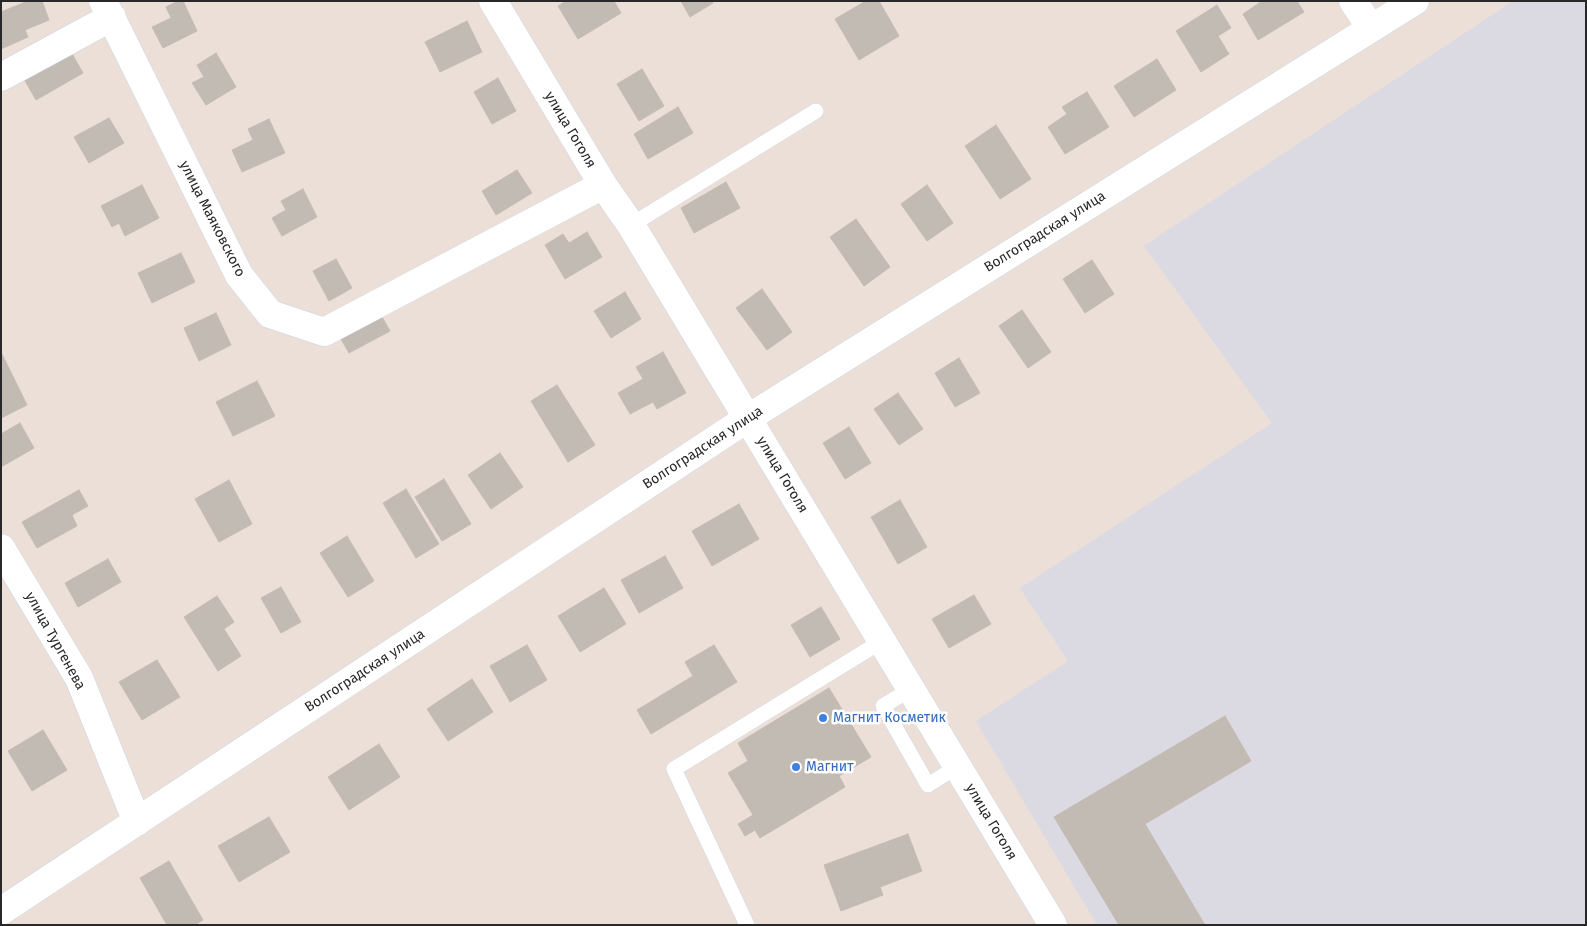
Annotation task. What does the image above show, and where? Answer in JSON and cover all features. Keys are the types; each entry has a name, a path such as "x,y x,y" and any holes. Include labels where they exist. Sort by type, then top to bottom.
{"street":[{"name":"улица Гоголя","path":"493,1 603,185 631,225 748,418 1053,925"},
{"path":"1353,1 1371,28"},
{"name":"Волгоградская улица","path":"1,912 748,418 1415,1"},
{"name":"улица Маяковского","path":"108,9 238,275 270,314 324,332 603,185"},
{"path":"1,77 108,9"},
{"name":"улица Тургенева","path":"1,548 79,678 137,822"}],"lane":[{"path":"631,225 816,112"},
{"path":"747,925 674,769 882,641"}],"shaded area":[{"path":"1513,1 1586,1 1586,925 1097,925 976,721 1068,661 1020,588 1272,423 1144,246"}],"building":[{"path":"28,1 42,1 49,20 25,30 28,37 1,49 1,12"},
{"path":"178,1 183,1 197,31 163,48 152,27 171,18 166,7"},
{"path":"566,1 614,1 621,13 578,39 558,6"},
{"path":"681,1 712,1 713,3 690,17"},
{"path":"866,1 879,1 899,36 859,60 835,19"},
{"path":"1262,1 1297,1 1304,12 1258,40 1243,14"},
{"path":"1217,5 1231,28 1218,36 1229,54 1201,72 1176,31"},
{"path":"467,21 482,52 440,72 425,42"},
{"path":"67,45 83,73 36,100 20,72"},
{"path":"216,53 236,87 206,105 192,83 204,77 197,65"},
{"path":"1157,59 1176,90 1134,117 1114,86"},
{"path":"642,69 664,106 639,121 617,84"},
{"path":"498,78 516,111 492,124 474,92"},
{"path":"1087,92 1109,127 1065,154 1048,127 1067,114 1062,107"},
{"path":"678,107 693,133 648,159 634,134"},
{"path":"109,118 124,143 89,163 74,137"},
{"path":"269,119 285,153 242,172 232,150 253,140 248,129"},
{"path":"996,125 1031,179 1000,199 965,146"},
{"path":"517,170 532,193 496,215 482,191"},
{"path":"726,182 740,208 694,233 681,208"},
{"path":"142,185 159,218 125,236 119,223 112,227 101,206"},
{"path":"927,185 953,223 927,241 901,204"},
{"path":"303,189 317,217 282,236 272,218 286,210 281,201"},
{"path":"856,219 890,267 864,286 830,237"},
{"path":"587,232 602,257 565,279 545,245 563,234 569,243"},
{"path":"181,253 195,282 152,303 138,273"},
{"path":"336,259 352,288 329,301 313,271"},
{"path":"1092,260 1114,294 1085,313 1063,279"},
{"path":"762,289 792,332 767,350 736,308"},
{"path":"625,292 641,319 611,338 594,311"},
{"path":"378,310 390,331 349,353 337,332"},
{"path":"1022,310 1051,352 1028,368 999,326"},
{"path":"216,313 231,345 199,361 184,328"},
{"path":"1,352 27,405 1,418"},
{"path":"663,352 686,393 657,409 653,402 630,414 618,393 643,379 636,367"},
{"path":"959,358 980,393 955,407 935,373"},
{"path":"257,381 275,416 233,436 216,402"},
{"path":"557,385 595,445 568,462 531,401"},
{"path":"898,393 923,429 899,445 874,409"},
{"path":"20,423 34,448 1,467 1,434"},
{"path":"849,427 871,463 845,479 823,443"},
{"path":"500,453 523,487 491,509 468,475"},
{"path":"444,479 471,524 442,541 415,497"},
{"path":"229,480 252,524 219,542 195,499"},
{"path":"406,489 439,544 416,558 383,503"},
{"path":"79,490 88,506 72,515 77,526 37,548 22,522"},
{"path":"900,500 927,547 898,564 871,517"},
{"path":"739,504 759,539 712,566 692,531"},
{"path":"347,536 374,581 348,597 320,553"},
{"path":"665,556 683,588 639,613 621,580"},
{"path":"108,559 121,582 78,607 65,583"},
{"path":"281,587 301,622 281,633 261,598"},
{"path":"604,588 626,624 580,652 558,616"},
{"path":"974,595 991,624 949,648 932,619"},
{"path":"217,596 234,622 224,629 241,656 218,671 184,617"},
{"path":"821,607 840,639 810,657 791,625"},
{"path":"527,645 547,680 510,702 490,666"},
{"path":"714,645 737,682 651,734 637,710 693,676 685,662"},
{"path":"157,660 180,697 142,720 119,682"},
{"path":"472,679 493,712 448,741 427,709"},
{"name":"Магнит","path":"829,688 871,757 839,776 845,787 760,838 755,830 745,836 738,824 753,815 728,773 748,761 738,743"},
{"path":"1225,716 1251,761 1145,824 1205,925 1119,925 1054,817"},
{"path":"43,730 67,770 32,791 8,751"},
{"path":"379,744 400,777 349,810 328,777"},
{"path":"269,817 290,852 239,882 218,846"},
{"path":"908,834 922,871 880,887 883,895 841,911 824,865"},
{"path":"169,861 203,920 195,925 167,925 140,878"}],"place":[{"name":"Магнит Косметик","path":"823,718"},
{"name":"Магнит","path":"796,767"}]}
